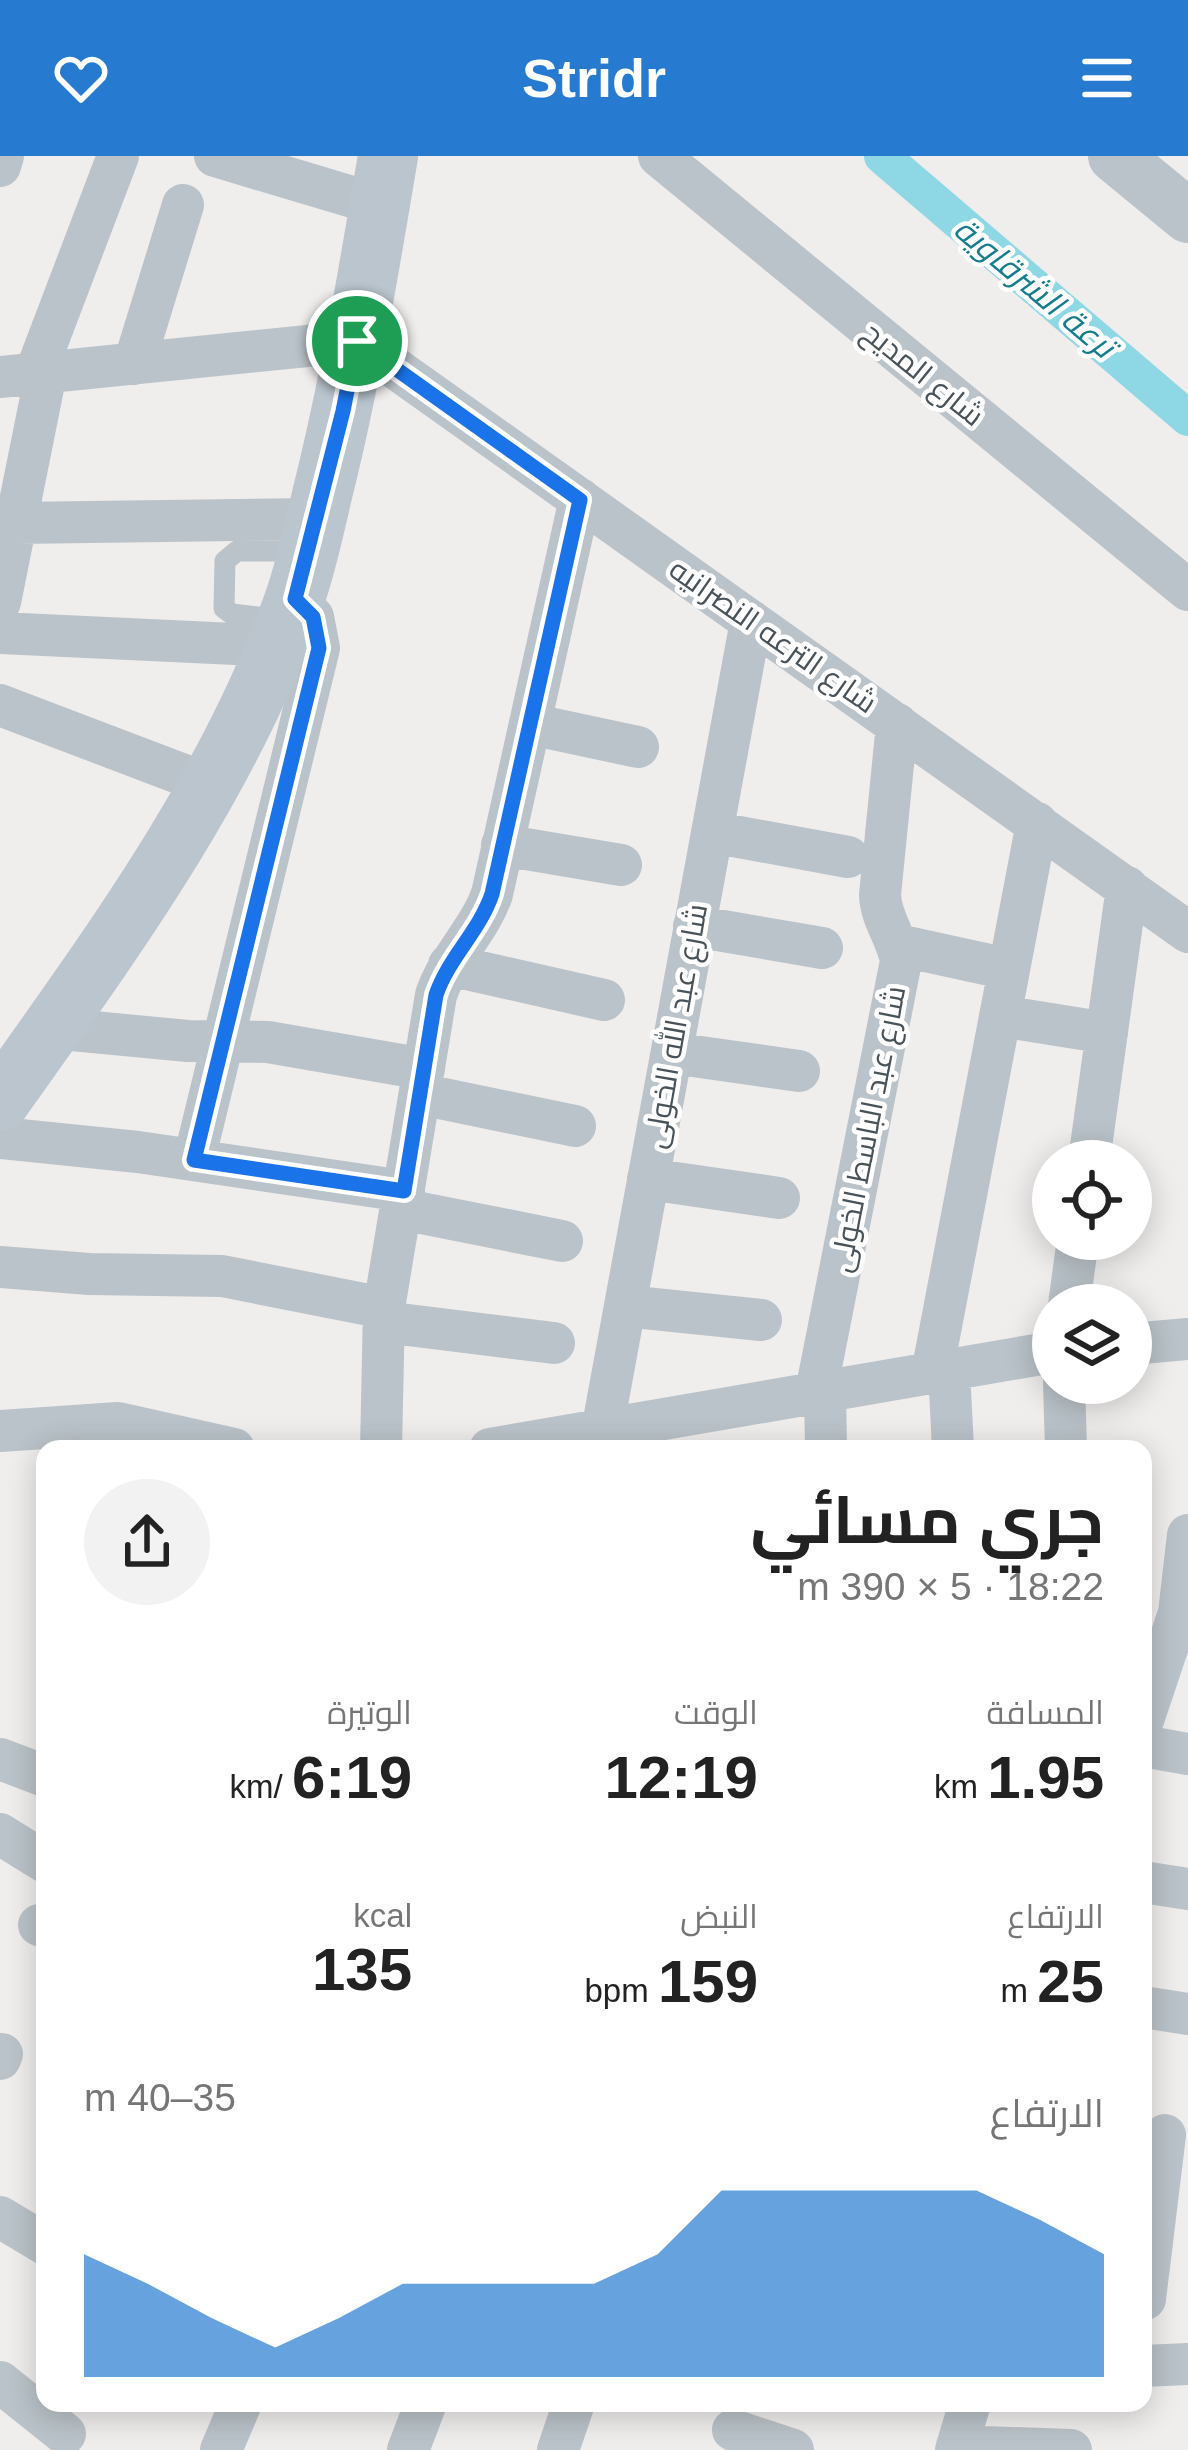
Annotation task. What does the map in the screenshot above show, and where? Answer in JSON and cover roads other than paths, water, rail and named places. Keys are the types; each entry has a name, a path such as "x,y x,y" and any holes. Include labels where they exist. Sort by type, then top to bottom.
{"main road":[{"path":"0,1101 157,874 252,704 296,587 357,341 384,180"}],"street":[{"path":"0,166 4,156"},
{"path":"0,602 16,524 27,375 118,156"},
{"path":"214,156 384,180"},
{"name":"شارع المديح","path":"659,156 1188,590"},
{"path":"1115,156 1184,206"},
{"path":"134,364 183,205"},
{"path":"27,375 357,341"},
{"name":"شارع الترعه النصرانيه","path":"357,341 1188,932"},
{"path":"381,1440 384,1315 436,995 449,965 486,910 580,500"},
{"path":"16,524 296,587 313,617 319,648 194,1160"},
{"path":"0,633 296,587"},
{"name":"شارع عبد الله الخولى","path":"602,1431 751,621"},
{"path":"0,705 210,785"},
{"path":"530,724 638,747"},
{"name":"شارع عبد الباسط الخولى","path":"825,1440 820,1392 898,976 898,945 883,916 880,895 897,724"},
{"path":"952,1440 940,1371 1037,824"},
{"path":"712,832 848,857"},
{"path":"502,845 622,865"},
{"path":"1092,1140 1127,887"},
{"path":"694,926 822,947"},
{"path":"898,945 1008,969"},
{"path":"449,965 604,1000"},
{"path":"1000,1016 1107,1033"},
{"path":"51,1028 268,1042 575,1126"},
{"path":"672,1053 799,1071"},
{"path":"0,1138 194,1160 402,1200 562,1241"},
{"path":"648,1180 779,1198"},
{"path":"0,1267 222,1276 384,1315 554,1343"},
{"path":"625,1306 761,1320"},
{"path":"1152,1342 1188,1339"},
{"path":"566,1440 602,1431 686,1432 820,1392 1032,1356"},
{"path":"1065,1404 1066,1440"},
{"path":"0,1431 80,1423 115,1436 152,1440"},
{"path":"1152,1691 1183,1614 1188,1535"},
{"path":"1152,1748 1188,1754"},
{"path":"0,1759 36,1773"},
{"path":"0,1834 36,1856"},
{"path":"1152,1883 1188,1888"},
{"path":"1152,2008 1188,2014"},
{"path":"1152,2242 1165,2135"},
{"path":"0,2217 36,2239"},
{"path":"1152,2366 1188,2364"},
{"path":"0,2382 36,2407"},
{"path":"44,2412 69,2429"},
{"path":"221,2450 237,2412"},
{"path":"408,2450 423,2412"},
{"path":"557,2450 571,2412"},
{"path":"967,2412 957,2448 1072,2450"},
{"path":"733,2428 793,2450"}],"waterway":[{"name":"ترعة الشرقاوية","path":"882,156 1188,418"}]}
